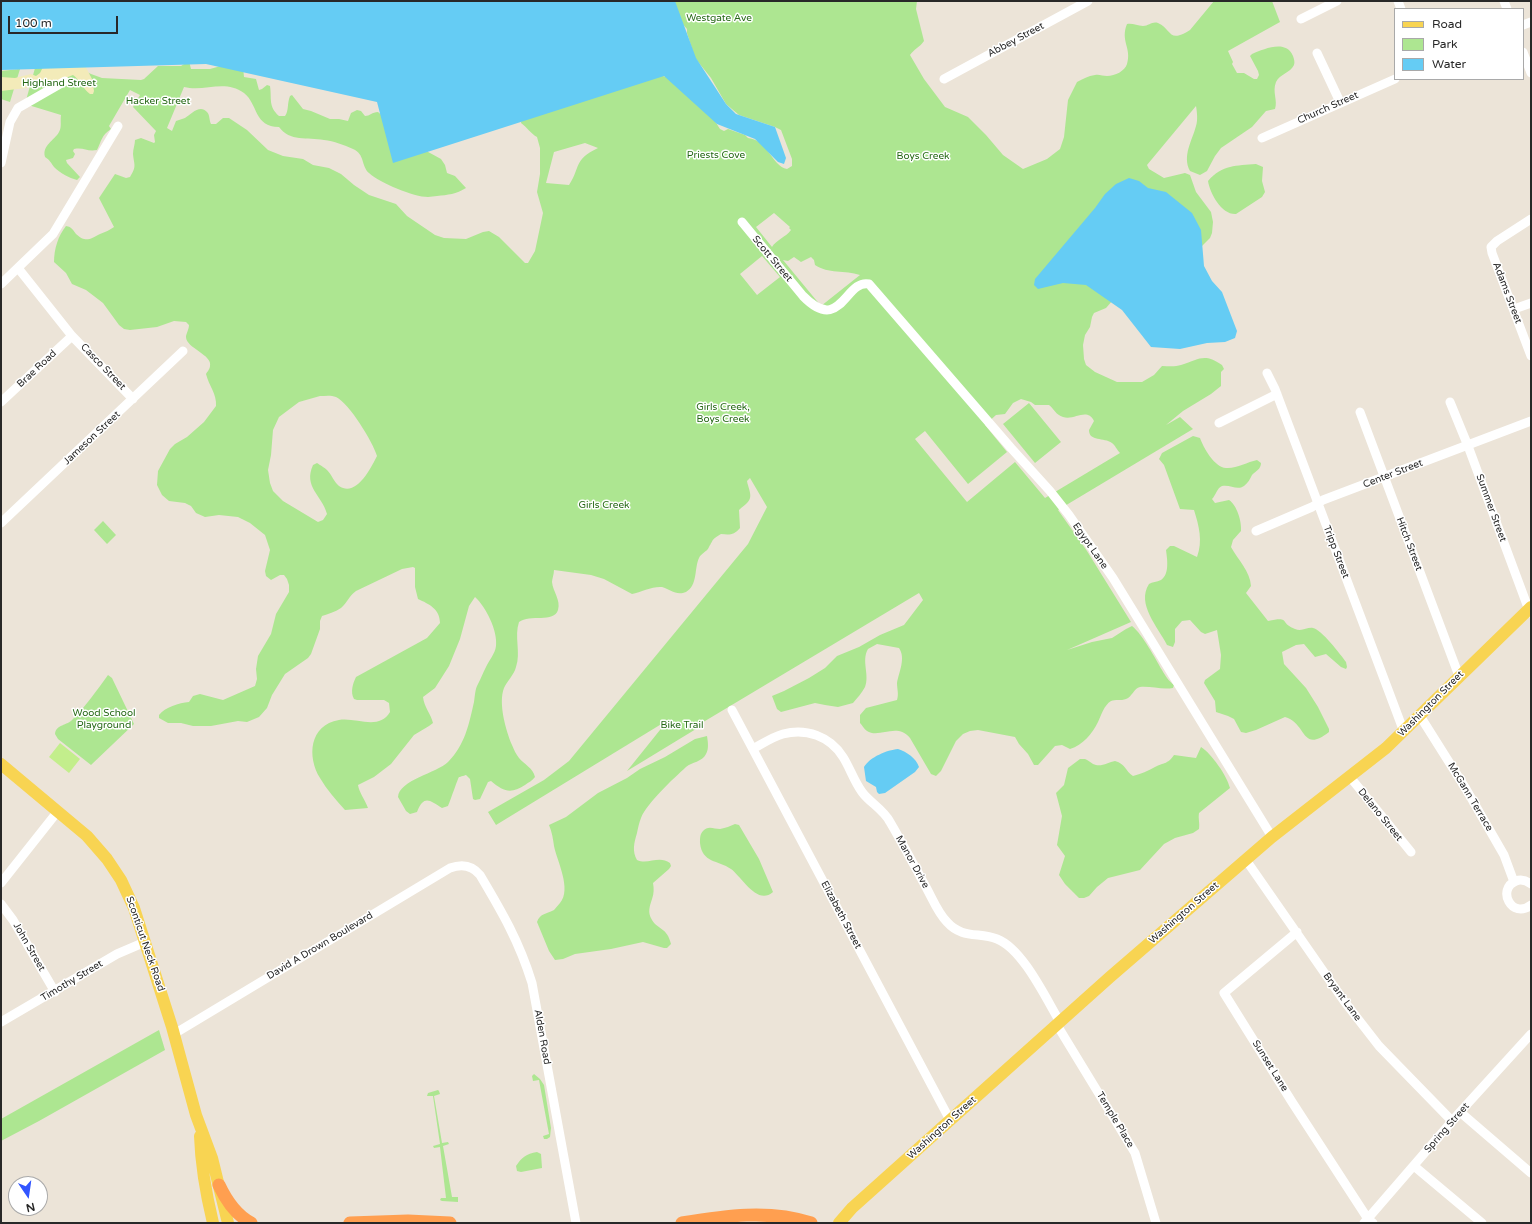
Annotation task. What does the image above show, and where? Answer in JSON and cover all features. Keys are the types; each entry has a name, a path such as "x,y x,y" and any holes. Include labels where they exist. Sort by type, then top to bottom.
{"highway":[{"path":"219,1185 231,1205 251,1223"},
{"path":"682,1223 723,1217 763,1215 789,1217 811,1223"},
{"path":"350,1223 408,1221 450,1223"}],"main road":[{"name":"Washington Street","path":"840,1223 852,1208 1110,977 1272,837 1350,777 1404,732 1460,676 1530,610"},
{"name":"Sconticut Neck Road","path":"1,764 87,836 121,880 134,908 174,1034 199,1125 212,1158 228,1223"},
{"name":"Sconticut Neck Road","path":"199,1125 201,1161 213,1223"},
{"path":"204,1223 205,1187"}],"street":[{"name":"Abbey Street","path":"944,78 1088,1"},
{"path":"1301,19 1337,1"},
{"path":"1317,53 1340,102"},
{"path":"1524,55 1531,73"},
{"name":"Church Street","path":"1262,138 1340,102 1394,79"},
{"path":"1,163 2,146 10,122 18,108 65,81"},
{"path":"1,284 53,234 118,126"},
{"name":"Adams Street","path":"1531,219 1493,243 1491,246 1492,253 1531,356"},
{"name":"Scott Street","path":"742,222 803,296 812,305 819,309 827,310 836,307 860,285 869,284"},
{"name":"Casco Street","path":"18,268 72,336 133,399"},
{"name":"Egypt Lane","path":"869,284 1050,491 1069,515 1113,578 1272,837"},
{"path":"1514,310 1531,303"},
{"name":"Brae Road","path":"1,402 72,336"},
{"name":"Jameson Street","path":"1,524 183,351"},
{"name":"Tripp Street","path":"1267,373 1277,394 1404,732"},
{"path":"1218,423 1277,394"},
{"name":"Summer Street","path":"1450,402 1530,610"},
{"name":"Hitch Street","path":"1360,412 1460,676"},
{"name":"Center Street","path":"1256,531 1282,521 1318,504 1323,500 1531,421"},
{"name":"Elizabeth Street","path":"732,710 950,1120"},
{"name":"McGann Terrace","path":"1420,716 1466,789 1504,855 1514,882"},
{"name":"Manor Drive","path":"753,749 777,736 798,732 815,734 836,748 844,758 862,792 886,816 936,906 946,921 955,929 964,934 997,939 1011,948 1025,964 1059,1024"},
{"name":"Delano Street","path":"1350,777 1411,852"},
{"path":"1,883 58,811"},
{"name":"Bryant Lane","path":"1246,860 1344,1002 1379,1046 1452,1121"},
{"name":"David A Drown Boulevard","path":"174,1034 450,868 462,865 469,867"},
{"name":"Alden Road","path":"469,867 476,870 480,875 508,923 519,947 532,983 576,1223"},
{"path":"1531,884 1524,880 1514,882 1510,885 1507,893 1509,902 1512,906 1521,909 1531,905"},
{"name":"John Street","path":"1,904 13,920 55,992"},
{"name":"Sunset Lane","path":"1297,932 1224,993 1368,1222"},
{"name":"Timothy Street","path":"1,1022 55,992 117,954 145,942"},
{"name":"Temple Place","path":"1059,1024 1135,1153 1156,1223"},
{"name":"Spring Street","path":"1368,1222 1452,1121 1531,1034"},
{"path":"1460,1112 1531,1173"},
{"path":"1414,1166 1482,1223"}],"green space":[{"path":"670,1 917,1 916,9 924,41 910,55 924,79 945,107 968,117 1003,155 1023,169 1047,159 1060,149 1064,137 1068,100 1077,82 1092,75 1113,75 1119,73 1126,67 1128,53 1125,40 1125,30 1127,24 1143,26 1158,23 1174,36 1178,36 1190,30 1214,1 1272,1 1280,22 1228,51 1233,62 1232,64 1237,73 1244,73 1254,79 1257,79 1259,75 1250,56 1252,54 1274,47 1285,48 1290,51 1293,56 1294,64 1290,70 1276,82 1275,109 1266,111 1252,127 1221,148 1207,171 1200,175 1190,171 1187,160 1188,148 1197,124 1196,106 1147,165 1149,169 1164,178 1185,173 1190,175 1196,192 1211,212 1213,222 1210,238 1191,255 1120,292 1106,308 1094,313 1090,327 1085,335 1083,345 1086,365 1095,372 1117,382 1142,382 1154,375 1162,366 1179,366 1198,359 1206,358 1216,361 1222,365 1224,369 1221,372 1221,386 1183,411 1166,425 1180,417 1193,429 1058,510 1087,551 1131,622 1067,650 1092,642 1112,638 1132,626 1152,653 1166,677 1174,685 1173,688 1165,689 1140,687 1126,699 1111,701 1105,708 1093,731 1083,742 1070,749 1062,745 1055,746 1038,765 1034,765 1028,754 1015,737 978,730 970,731 963,734 956,741 941,771 936,776 931,774 910,738 905,733 894,731 872,733 866,730 860,723 860,715 866,708 897,700 897,683 902,661 899,648 877,644 868,649 865,658 867,678 865,687 853,703 838,707 815,703 781,712 777,709 772,696 809,678 825,668 837,656 904,625 923,600 919,593 695,727 696,729 627,771 668,720 496,825 488,812 544,780 569,761 748,544 767,507 750,478 747,481 750,492 749,501 739,510 740,528 734,533 721,534 713,540 708,549 699,558 694,581 690,589 686,592 676,593 662,587 658,587 632,594 604,579 591,575 554,570 552,582 558,599 558,610 556,614 552,616 519,622 517,633 517,662 515,670 505,685 502,694 502,709 505,725 514,750 535,777 516,790 512,791 500,788 491,781 488,782 480,799 475,800 473,799 470,779 466,775 459,777 448,806 442,808 430,801 425,801 422,803 417,812 410,814 406,811 398,797 400,791 411,781 443,766 448,762 459,749 466,734 476,688 496,646 495,633 487,613 475,597 469,606 460,639 449,666 435,688 423,697 433,723 414,735 391,764 374,777 358,785 368,808 345,810 326,787 316,770 312,752 313,743 316,735 322,728 329,723 339,720 367,722 380,721 390,712 389,703 384,700 354,699 352,691 356,677 427,638 440,623 440,618 436,611 430,605 418,599 415,587 415,568 413,567 402,569 356,591 341,608 322,616 320,621 320,629 311,654 308,658 285,674 272,695 267,708 259,717 247,722 238,721 211,726 193,726 181,723 168,723 159,718 159,715 168,708 177,704 189,702 193,696 200,694 223,700 255,686 257,679 256,669 258,656 271,634 276,614 289,592 289,585 284,575 280,575 271,580 266,576 265,571 270,550 265,535 250,523 238,517 219,515 205,517 196,513 191,506 185,503 169,501 162,495 157,485 158,471 170,449 204,422 216,406 214,394 206,374 210,368 210,362 208,358 190,345 187,341 186,336 189,325 186,322 174,321 157,327 130,330 124,329 119,325 103,303 86,290 72,284 66,273 54,262 57,243 66,226 71,228 79,237 85,239 91,239 114,227 99,198 115,174 126,178 130,177 134,168 133,154 135,140 141,138 154,143 154,135 156,131 133,107 140,95 130,90 109,126 111,129 103,136 97,150 74,149 73,151 75,154 73,158 66,160 80,177 77,180 68,177 59,171 45,157 45,149 60,130 61,115 25,104 40,50 102,78 141,80 158,66 181,66 189,61 191,69 210,69 228,64 243,67 244,77 256,79 259,90 267,85 270,86 272,106 279,116 285,116 290,96 292,95 303,109 330,119 348,121 351,113 357,110 361,111 365,116 378,112 419,147 441,159 445,165 447,173 455,176 466,188 452,194 428,197 414,195 397,189 369,173 357,151 353,149 331,141 294,137 283,132 279,127 271,126 265,123 257,114 252,103 244,93 230,87 184,87 167,128 172,131 176,121 185,118 199,109 207,112 211,124 216,124 223,118 229,118 247,130 268,150 283,156 303,159 313,165 329,168 341,174 369,195 396,204 407,216 435,235 444,238 466,239 489,231 499,237 525,263 528,263 535,251 543,213 537,192 540,174 540,148 537,137 521,123 522,116 638,69 670,78 713,118 720,129 724,131 728,129 755,140 765,148 782,167 787,169 792,166 792,159 781,130 739,115 726,104 711,78 695,58 687,29 679,20","holes":["585,143 598,148 590,152 581,160 569,185 546,183 554,152","774,213 790,227 789,228 791,230 772,247 756,227","762,256 780,277 757,295 740,274","794,257 801,262 811,257 814,260 815,265 825,270 860,275 821,306 783,260 788,261","320,396 336,397 354,415 375,450 377,456 367,474 357,485 351,488 345,489 339,486 326,469 317,463 313,465 310,479 314,491 325,507 327,514 323,520 318,522 283,501 273,491 270,483 268,470 273,430 279,417 299,402","1021,399 1035,405 1049,405 1061,416 1067,418 1088,415 1094,421 1089,430 1091,436 1109,441 1120,453 1045,498 1015,462 967,502 915,439 925,431 968,484 1007,452 985,425 996,415 1005,414 1013,403"]},
{"path":"20,69 10,102 1,99 1,71"},
{"path":"1256,164 1263,167 1262,181 1265,192 1262,197 1236,214 1226,211 1218,203 1211,192 1208,181 1219,171 1230,167"},
{"path":"1029,403 1061,442 1035,463 1003,424"},
{"path":"1193,436 1200,438 1210,456 1218,465 1222,467 1234,467 1257,460 1261,463 1259,468 1244,486 1236,488 1222,486 1212,499 1215,503 1229,500 1232,502 1238,514 1241,523 1241,531 1233,540 1231,547 1246,570 1250,581 1251,586 1246,593 1268,621 1280,619 1290,627 1298,630 1311,628 1317,629 1331,643 1346,662 1346,669 1341,667 1326,654 1315,657 1304,644 1296,645 1282,652 1284,664 1306,688 1329,729 1329,732 1320,738 1313,740 1309,739 1292,720 1285,717 1256,730 1246,733 1241,732 1234,719 1216,712 1215,701 1204,683 1205,680 1220,669 1221,655 1217,630 1205,634 1201,632 1190,620 1182,621 1175,629 1175,642 1173,647 1167,645 1150,615 1145,599 1146,592 1149,584 1161,580 1166,574 1166,550 1170,546 1174,546 1197,557 1199,551 1200,534 1194,510 1180,509 1164,465 1159,459 1162,453"},
{"path":"103,521 116,535 107,544 94,530"},
{"name":"Wood School Playground","path":"108,675 112,678 134,724 91,765 58,739 55,734 57,728 71,721 78,714"},
{"path":"707,736 708,748 704,757 686,767 661,791 644,812 634,844 634,853 637,860 662,860 670,863 671,866 669,869 653,883 654,889 649,912 654,923 667,934 671,944 667,948 664,948 643,942 611,949 575,954 563,959 555,960 549,951 537,922 542,915 555,909 560,903 565,890 563,875 549,825 566,817 598,793 627,778 640,769 665,757 695,739"},
{"path":"60,743 80,759 69,773 49,757"},
{"path":"1201,747 1210,755 1218,766 1226,778 1230,788 1199,813 1199,829 1193,833 1175,838 1164,844 1140,870 1108,878 1089,896 1079,898 1065,884 1059,875 1065,856 1057,845 1062,816 1056,793 1064,785 1068,768 1080,759 1088,760 1096,765 1115,761 1119,762 1133,776 1167,762 1174,755 1196,758"},
{"path":"735,824 739,825 759,859 773,892 767,895 756,893 750,889 731,869 707,858 701,849 700,836 705,829 726,828"},
{"path":"159,1030 165,1050 1,1141 1,1119"},
{"path":"534,1074 544,1085 551,1128 550,1137 547,1139 544,1139 543,1136 549,1134 539,1080 533,1081 532,1076"},
{"path":"438,1090 440,1094 434,1096 442,1143 448,1142 449,1144 443,1146 452,1197 458,1197 458,1202 440,1200 441,1198 446,1198 440,1147 434,1148 433,1146 440,1144 433,1096 427,1096 428,1093"},
{"path":"537,1152 541,1154 542,1168 521,1172 517,1171 516,1166 522,1158"}],"sand":[{"path":"81,58 92,79 93,94 90,94 73,75 53,83 1,91 1,77 15,78 31,74 36,76 40,73 43,67"}],"water":[{"path":"1,1 675,1 696,58 726,104 736,114 775,127 786,158 784,164 778,162 755,139 717,124 664,76 393,163 377,102 206,64 1,70"},
{"path":"1129,178 1139,181 1148,188 1166,192 1192,213 1201,230 1204,266 1212,281 1222,292 1237,331 1235,338 1225,342 1207,343 1180,349 1151,347 1122,310 1086,285 1063,283 1038,289 1034,285 1035,279 1105,194 1116,184"},
{"path":"898,749 911,756 919,767 915,772 885,793 879,794 876,787 866,781 864,767 870,760 879,755"}],"park label":[{"name":"Westgate Ave","path":"719,18"},
{"name":"Highland Street","path":"59,83"},
{"name":"Hacker Street","path":"158,101"},
{"name":"Priests Cove","path":"716,155"},
{"name":"Boys Creek","path":"923,156"},
{"name":"Girls Creek, Boys Creek","path":"723,412"},
{"name":"Girls Creek","path":"604,505"},
{"name":"Bike Trail","path":"682,725"}]}
